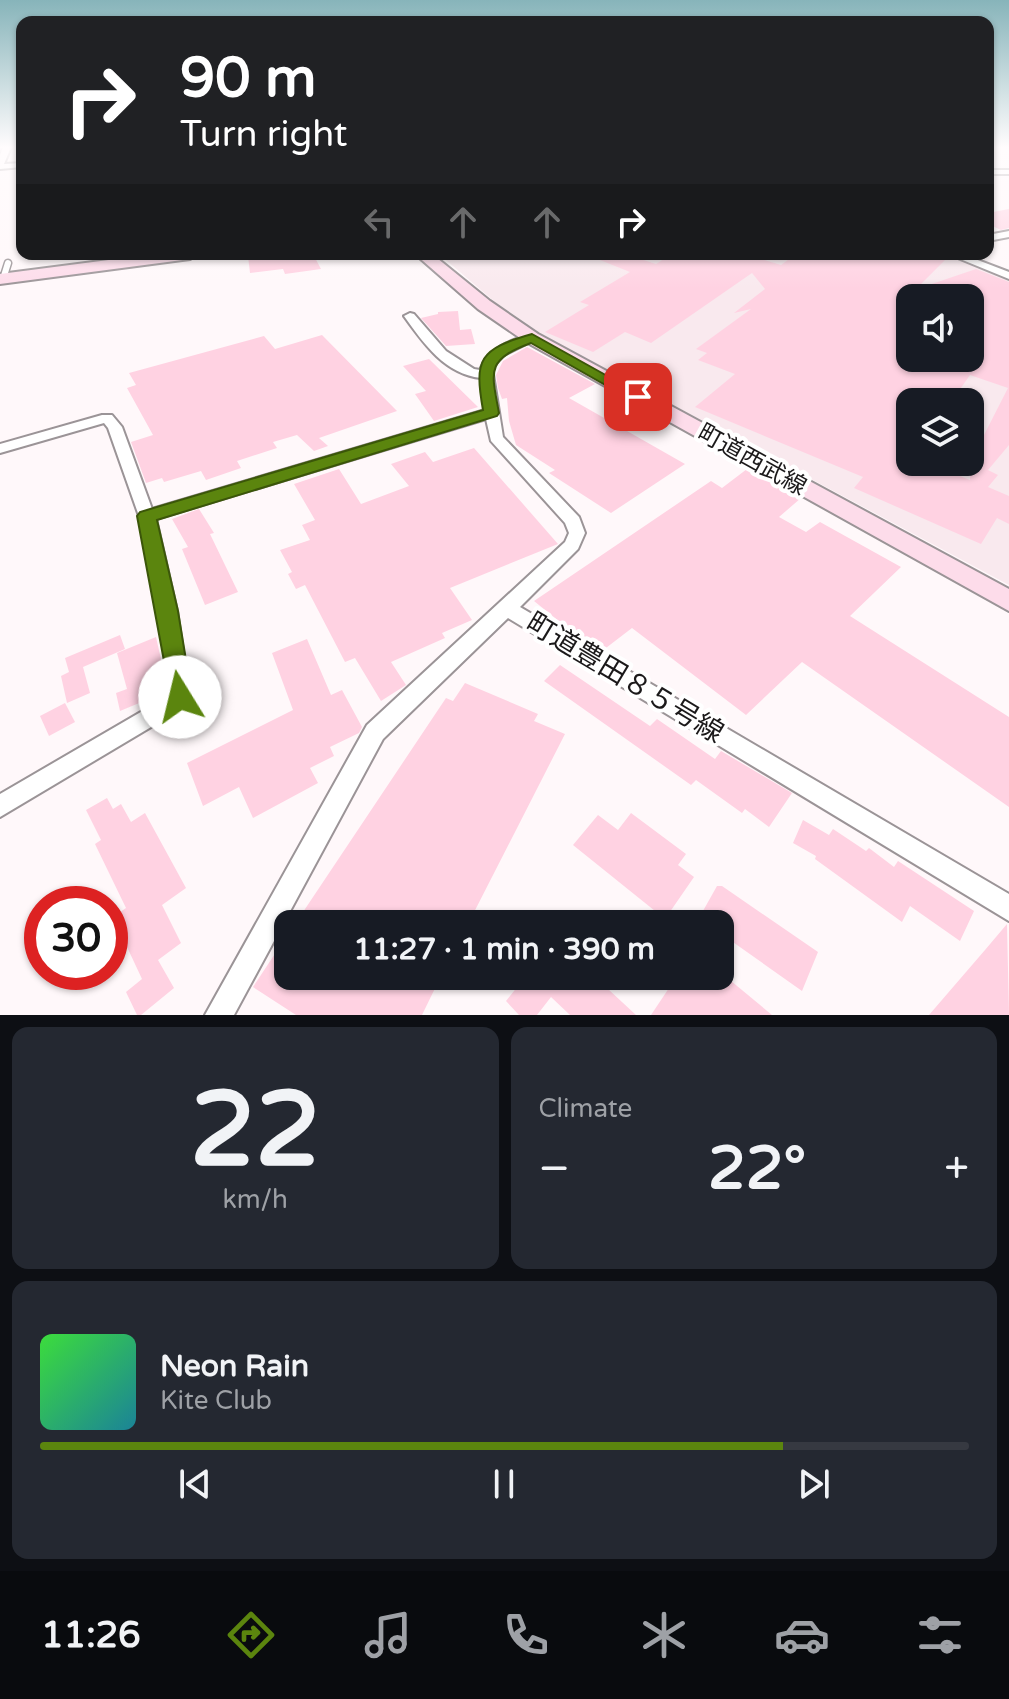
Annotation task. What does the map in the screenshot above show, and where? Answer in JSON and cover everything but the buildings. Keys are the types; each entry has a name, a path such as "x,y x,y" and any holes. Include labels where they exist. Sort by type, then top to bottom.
{"street":[{"path":"4,274 134,260"},
{"name":"町道西武線","path":"430,260 484,305 532,338 1009,601"},
{"path":"968,260 1009,276"},
{"path":"410,316 438,352 474,374 484,374 494,355 532,338"},
{"name":"町道豊田８５号線","path":"484,374 496,438 565,512 577,533 572,545 507,608 1009,908"},
{"path":"147,516 491,413"},
{"path":"0,449 107,418 115,427 147,516 168,611 180,697 0,806"},
{"path":"219,1015 375,732 507,608"}],"shaded area":[{"path":"446,260 962,260 1009,279 1009,585 546,337 495,302"}],"waterway":[{"path":"99,260 102,260"}],"route":[{"path":"180,697 168,611 147,516 491,413 484,374 488,361 503,349 532,338 638,397"}]}
